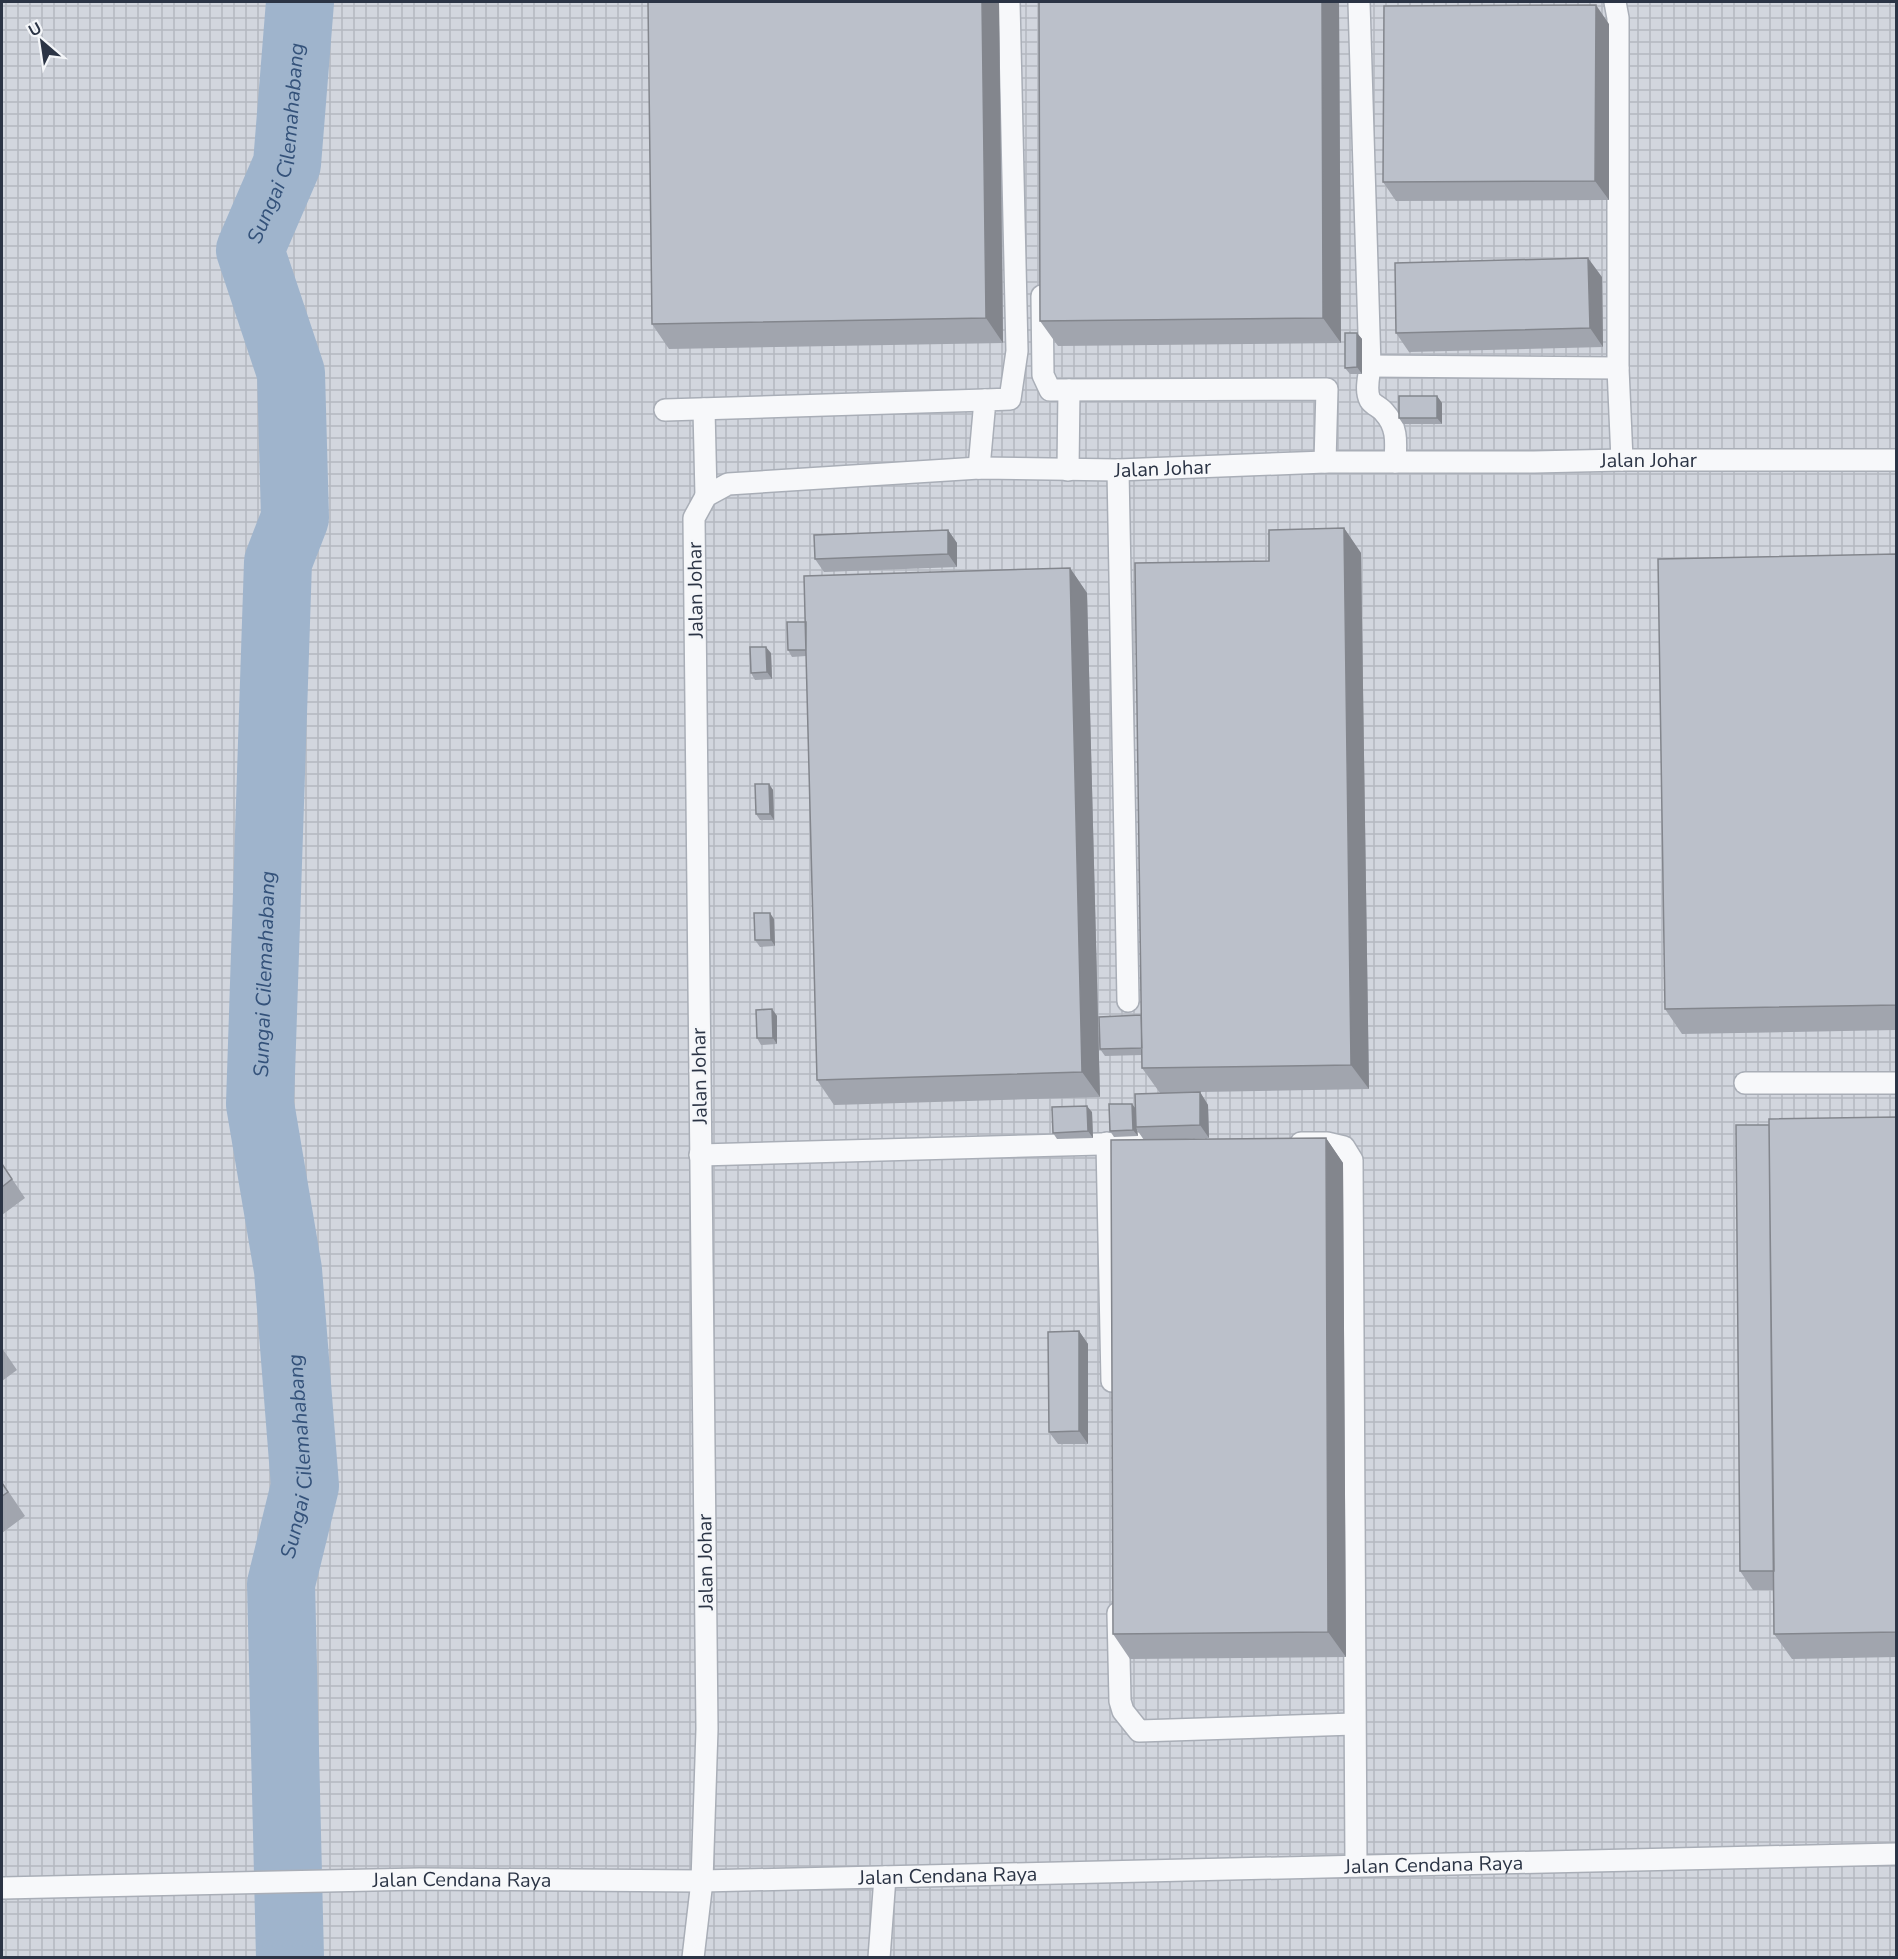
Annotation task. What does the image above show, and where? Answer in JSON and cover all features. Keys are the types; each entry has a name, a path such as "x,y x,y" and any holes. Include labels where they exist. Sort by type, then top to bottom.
{"lane":[{"path":"665,410 1010,399 1017,351 1009,2"},
{"path":"1359,2 1370,366 1367,390 1371,402 1383,410 1394,425 1395,462"},
{"path":"1615,2 1618,18 1618,368 1622,460"},
{"path":"1042,272 1043,375 1050,390 1327,389 1325,462"},
{"path":"1370,366 1618,368"},
{"path":"1068,470 1069,390"},
{"path":"979,468 985,400"},
{"path":"704,409 706,496"},
{"name":"Jalan Johar","path":"693,1958 702,1881 707,1729 694,518 706,496 728,484 979,468 1118,470 1325,462 1896,460"},
{"path":"1118,470 1128,1001"},
{"path":"1745,1083 1896,1083"},
{"path":"1107,1143 1113,1404"},
{"path":"700,1155 1153,1143"},
{"path":"1280,1143 1327,1143 1344,1147 1352,1160 1356,1866"},
{"path":"1118,1594 1120,1701 1123,1711 1139,1731 1354,1724"},
{"name":"Jalan Cendana Raya","path":"2,1888 420,1879 702,1881 1896,1854"},
{"path":"879,1958 885,1877"}],"shaded area":[{"path":"2,2 1896,2 1896,1957 2,1957"}],"building":[{"path":"648,2 982,2 986,318 652,324"},
{"path":"1039,2 1322,2 1323,318 1040,321"},
{"path":"1596,5 1595,181 1383,182 1384,6"},
{"path":"1588,258 1590,328 1396,333 1395,263"},
{"path":"1345,333 1357,333 1357,367 1345,368"},
{"path":"1399,396 1437,396 1437,418 1399,418"},
{"path":"1344,528 1351,1065 1142,1068 1135,563 1269,561 1269,530"},
{"path":"948,530 948,554 815,559 814,535"},
{"path":"1896,554 1896,1005 1665,1009 1658,559"},
{"path":"1070,568 1082,1072 817,1080 804,576"},
{"path":"787,622 806,622 806,650 788,650"},
{"path":"750,647 766,647 767,672 751,673"},
{"path":"755,784 769,784 770,814 756,814"},
{"path":"754,913 770,913 771,940 755,940"},
{"path":"772,1009 773,1038 757,1038 756,1010"},
{"path":"1141,1015 1142,1048 1100,1049 1099,1017"},
{"path":"1200,1092 1200,1125 1136,1127 1135,1094"},
{"path":"1109,1104 1132,1104 1133,1130 1110,1131"},
{"path":"1087,1106 1088,1131 1053,1133 1052,1107"},
{"path":"1896,1117 1896,1632 1774,1634 1769,1119"},
{"path":"1736,1125 1769,1125 1774,1571 1740,1571"},
{"path":"1326,1138 1328,1632 1113,1634 1111,1140"},
{"path":"2,1164 12,1179 2,1187"},
{"path":"1079,1331 1079,1431 1049,1432 1048,1332"},
{"path":"2,1483 8,1492 2,1496"}],"waterway":[{"name":"Sungai Cilemahabang","path":"290,1958 281,1584 305,1486 288,1270 260,1104 278,562 295,518 291,373 250,250 287,164 300,2"}]}
